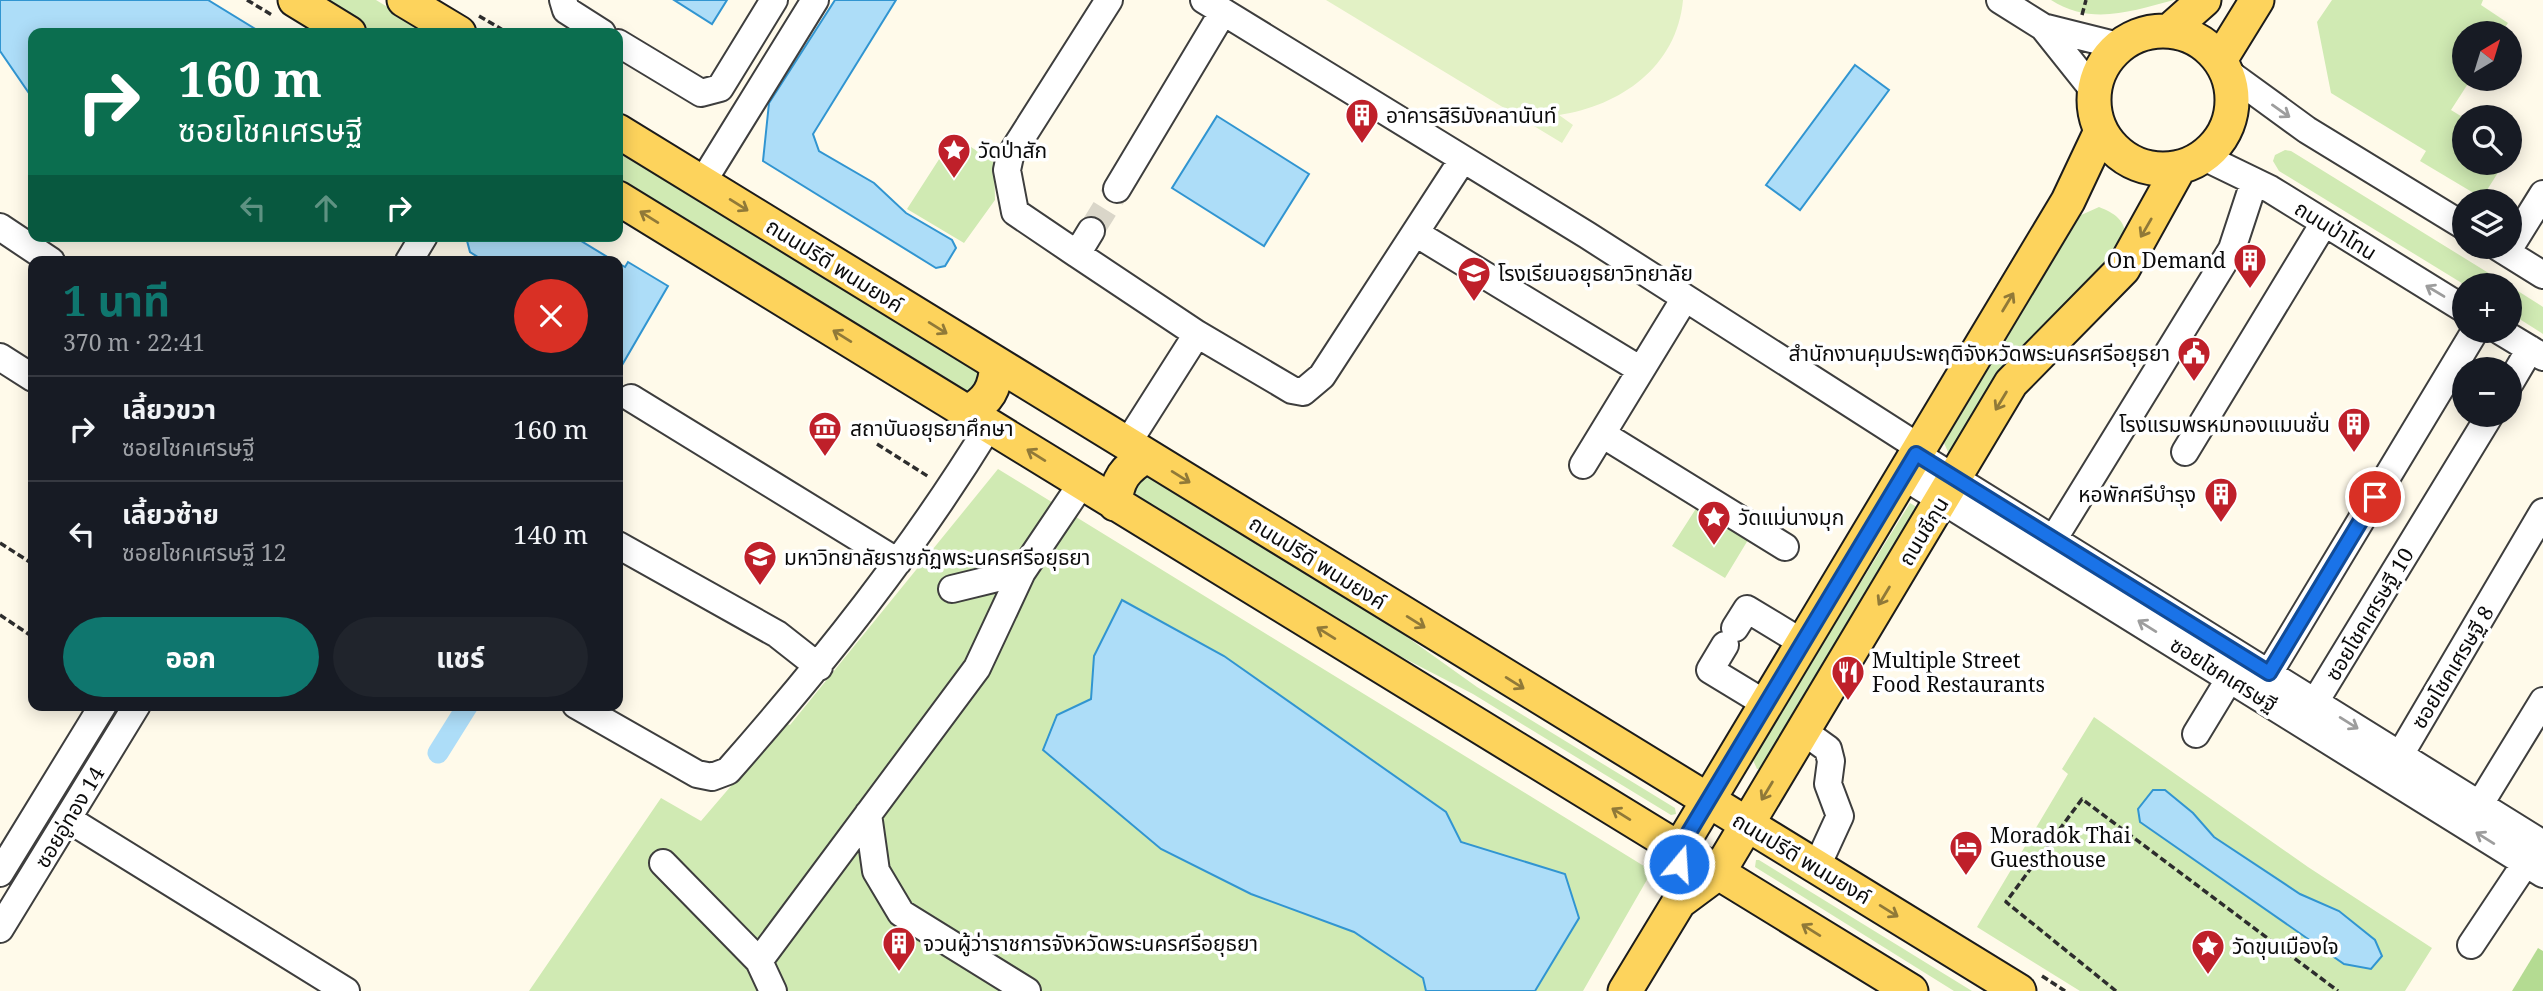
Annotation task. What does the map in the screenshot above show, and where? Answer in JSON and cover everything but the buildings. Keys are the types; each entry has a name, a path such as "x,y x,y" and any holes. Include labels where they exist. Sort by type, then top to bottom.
{"main road":[{"path":"295,0 341,28"},
{"path":"404,0 450,28"},
{"path":"2169,31 2204,0"},
{"path":"2223,65 2257,0"},
{"path":"2169,31 2197,40 2223,65 2232,94 2231,118 2221,140 2192,163 2153,169 2128,160 2101,131 2095,111 2094,91 2105,62 2119,46 2148,33 2169,31"},
{"path":"1679,902 1679,849 2068,201 2101,131"},
{"name":"ถนนปรีดี พนมยงค์","path":"623,134 2019,991"},
{"name":"ถนนชีกุน","path":"1625,991 1679,902 1718,873 2011,383 2123,269 2192,163"},
{"path":"623,201 1911,991"},
{"path":"978,419 995,387 997,364"},
{"path":"1115,504 1117,484 1137,450"}],"street":[{"path":"563,0 566,10 594,28"},
{"path":"623,46 701,93 720,88 774,0"},
{"path":"702,183 811,7 785,0"},
{"path":"1109,0 1010,156 1007,170 1015,212 1197,334 1292,390 1303,392 1322,376 1417,234 1463,159"},
{"path":"2000,0 2043,27 2119,46"},
{"path":"1117,189 1214,6"},
{"name":"ซอยโชคเศรษฐี","path":"1214,6 1685,298 1913,459 1949,488 2230,678 2538,855"},
{"path":"2043,27 2094,91"},
{"path":"2223,65 2307,130 2452,219"},
{"name":"ถนนป่าโทน","path":"2192,163 2254,182 2452,302"},
{"path":"2053,540 2232,249 2254,182"},
{"path":"2522,223 2543,194"},
{"path":"2185,452 2324,223"},
{"path":"0,227 44,256"},
{"path":"1077,254 1091,232"},
{"path":"1417,234 1641,370"},
{"path":"2517,259 2543,275"},
{"path":"1583,465 1685,298"},
{"path":"1137,450 1197,334"},
{"path":"2269,673 2468,343"},
{"path":"2520,343 2536,353 2522,369"},
{"path":"0,357 28,375"},
{"path":"631,398 898,562"},
{"path":"587,711 697,774 712,777 728,771 819,667 898,562 948,488 978,419"},
{"name":"ซอยโชคเศรษฐี 10","path":"2315,702 2483,427"},
{"path":"1602,434 1785,547"},
{"path":"760,961 977,668 1022,572 1082,483"},
{"name":"ซอยโชคเศรษฐี","path":"1949,488 2053,540 2480,804 2538,855"},
{"name":"ซอยโชคเศรษฐี 8","path":"2400,755 2543,512"},
{"path":"623,548 777,634 819,667"},
{"path":"952,589 1022,572"},
{"path":"1766,704 1710,670 1730,637 1747,609 1803,643"},
{"path":"2196,734 2230,678"},
{"path":"2480,804 2543,701"},
{"path":"0,873 99,711"},
{"name":"ซอยอู่ทอง 14","path":"0,929 9,894 68,819 133,711"},
{"path":"1803,731 1828,749 1831,761 1828,784 1840,816 1817,866"},
{"path":"868,814 876,871 901,913 1027,991"},
{"path":"68,819 346,991"},
{"path":"2471,945 2538,855"},
{"path":"663,863 760,961 773,991"}],"path":[{"path":"877,444 948,488"},
{"path":"0,543 28,561"},
{"path":"0,615 28,634"},
{"path":"2116,991 2006,902 2082,799 2338,991"}],"green space":[{"path":"321,0 376,0 422,28 367,28"},
{"path":"1326,0 1683,0 1670,45 1657,63 1642,79 1603,103 1559,115 1573,125 1562,143"},
{"path":"2051,0 2174,0 2127,12 2097,14 2081,13"},
{"path":"2332,0 2483,0 2481,5 2505,21 2452,21 2452,91 2463,91 2451,110 2452,175 2496,175 2488,189 2467,189 2420,161 2426,151 2331,93 2317,22"},
{"path":"954,136 994,162 995,200 964,243 907,209"},
{"path":"2285,150 2291,151 2452,250 2452,259 2466,259 2489,273 2452,273 2452,277 2279,171 2273,161 2275,155"},
{"path":"623,151 985,375 971,397 623,185"},
{"path":"2099,207 2120,220 2125,230 2124,244 1952,452 1948,452 1944,443 2079,216"},
{"path":"2522,294 2543,307 2543,334 2522,321"},
{"path":"998,469 1652,871 1583,991 529,991 661,798 701,821 785,723 790,725"},
{"path":"1143,476 1149,476 1358,602 1477,687 1675,808 1676,814 1671,815 1473,694 1342,626 1136,498 1134,485"},
{"path":"1910,503 1920,509 1762,769 1757,769 1752,758"},
{"path":"1697,507 1748,540 1725,578 1672,546"},
{"path":"2094,717 2308,867 2432,948 2405,991 2080,991 1977,927 2068,774 2062,769"},
{"path":"1756,860 1972,991 1954,991 1755,867"},
{"path":"2538,948 2543,951 2543,991 2512,991"}],"water":[{"path":"0,0 208,0 254,28 28,28 28,92 0,51"},
{"path":"674,0 727,0 712,24"},
{"path":"835,0 896,0 813,134 819,151 874,183 906,213 952,240 956,248 945,266 936,268 763,161 769,103"},
{"path":"1855,65 1889,90 1800,210 1766,185"},
{"path":"1217,116 1309,174 1264,246 1172,188"},
{"path":"467,242 583,242 606,256 476,256 470,252"},
{"path":"628,262 668,286 623,363 623,266 625,267"},
{"path":"1122,600 1224,656 1446,812 1461,842 1565,874 1579,918 1535,991 1426,991 1423,978 1354,932 1251,894 1161,849 1043,750 1057,715 1091,699 1094,656"},
{"path":"2153,790 2165,790 2193,813 2214,837 2300,894 2339,911 2375,940 2382,956 2371,969 2344,964 2140,822 2138,809"}],"waterway":[{"path":"438,753 464,711"}],"tunnel":[{"path":"1091,231 1117,189"}],"place":[{"name":"อาคารสิริมังคลานันท์","path":"1362,145"},
{"name":"วัดป่าสัก","path":"954,180"},
{"name":"On Demand","path":"2250,290"},
{"name":"โรงเรียนอยุธยาวิทยาลัย","path":"1474,303"},
{"name":"สำนักงานคุมประพฤติจังหวัดพระนครศรีอยุธยา","path":"2194,383"},
{"name":"โรงแรมพรหมทองแมนชั่น","path":"2354,454"},
{"name":"สถาบันอยุธยาศึกษา","path":"825,458"},
{"name":"หอพักศรีบำรุง","path":"2221,524"},
{"name":"วัดแม่นางมุก","path":"1714,547"},
{"name":"มหาวิทยาลัยราชภัฏพระนครศรีอยุธยา","path":"760,587"},
{"name":"Multiple Street Food Restaurants","path":"1848,702"},
{"name":"Moradok Thai Guesthouse","path":"1966,877"},
{"name":"จวนผู้ว่าราชการจังหวัดพระนครศรีอยุธยา","path":"899,973"},
{"name":"วัดขุนเมืองใจ","path":"2208,976"}],"route":[{"path":"1679,864 1679,849 1916,454 2269,673 2375,497"}]}
